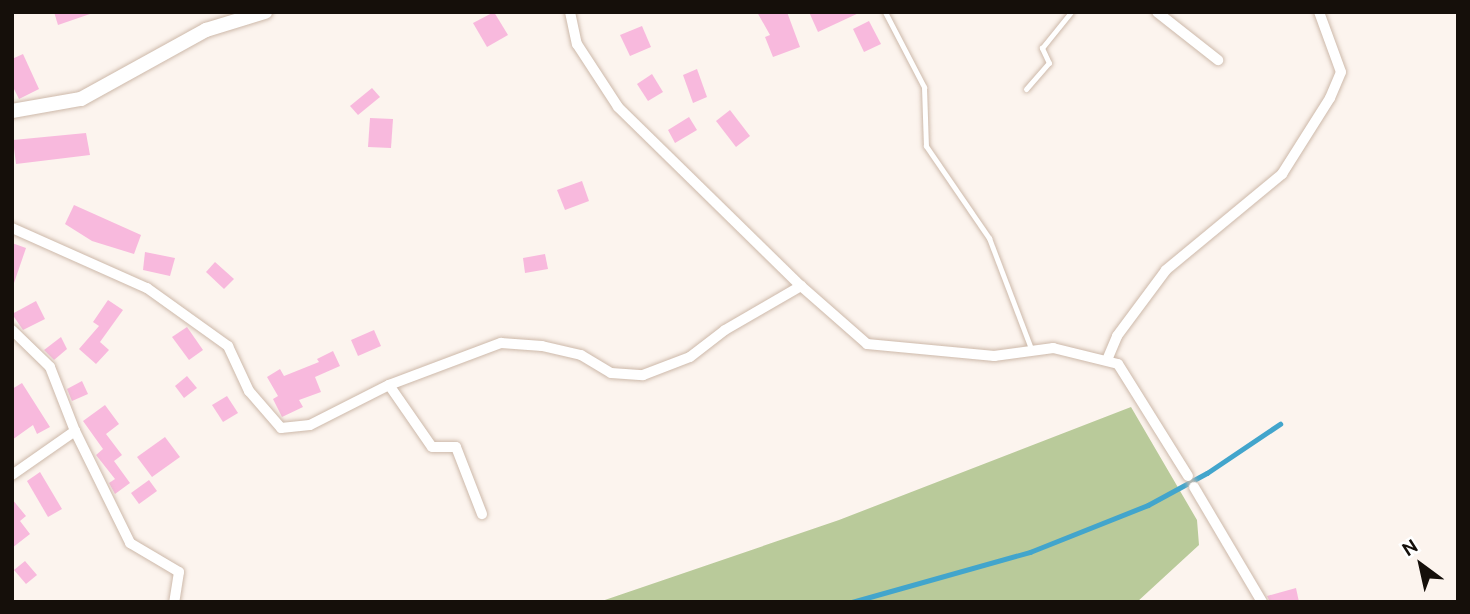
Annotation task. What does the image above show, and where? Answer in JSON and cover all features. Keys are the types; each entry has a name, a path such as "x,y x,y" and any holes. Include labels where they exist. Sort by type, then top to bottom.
{"street":[{"path":"12,111 81,99 206,30 265,12"},
{"path":"570,12 577,44 618,107 801,286 867,344 994,356 1054,348 1118,364 1188,476"},
{"path":"1157,12 1218,60"},
{"path":"1107,360 1117,336 1166,270 1282,174 1330,98 1341,72 1319,12"},
{"path":"12,228 147,288 228,346 249,391 281,428 310,425 389,385 501,343 542,346 581,355 611,373 643,375 690,357 725,330 801,286"},
{"path":"12,330 50,367 75,430 130,543 179,572 174,602"},
{"path":"389,385 432,447 456,447 482,514"},
{"path":"12,475 75,430"},
{"path":"1194,487 1262,602"}],"lane":[{"path":"885,12 924,87 926,146 989,238 1032,351"},
{"path":"1026,89 1049,63 1042,48 1071,12"}],"green space":[{"path":"1131,407 1197,520 1199,545 1137,602 599,602 839,520"}],"building":[{"path":"54,12 90,12 90,14 58,25"},
{"path":"494,12 508,35 487,47 473,23"},
{"path":"757,12 787,12 800,47 773,57 765,37 770,35"},
{"path":"809,12 861,12 818,32"},
{"path":"869,21 881,44 864,52 853,29"},
{"path":"642,26 651,47 630,56 620,35"},
{"path":"23,54 39,89 19,99 12,85 12,59"},
{"path":"697,69 707,97 693,103 683,75"},
{"path":"652,74 663,92 648,101 637,84"},
{"path":"372,88 380,97 358,115 350,106"},
{"path":"730,110 750,136 736,147 716,121"},
{"path":"689,117 697,130 675,143 668,130"},
{"path":"370,118 393,119 391,148 368,147"},
{"path":"86,133 90,155 16,164 13,140"},
{"path":"582,181 589,201 565,210 557,190"},
{"path":"74,205 141,235 134,254 92,241 65,224"},
{"path":"12,243 26,248 14,283 12,283"},
{"path":"145,252 175,258 170,276 143,270"},
{"path":"545,254 548,269 525,273 523,258"},
{"path":"215,262 234,279 224,289 206,272"},
{"path":"108,300 123,310 100,342 109,350 96,364 79,349 99,326 93,322"},
{"path":"36,301 45,319 23,330 12,314"},
{"path":"187,327 203,350 189,360 172,337"},
{"path":"374,330 381,346 358,356 351,340"},
{"path":"61,337 67,349 54,360 44,350"},
{"path":"333,351 340,366 315,377 321,392 299,400 303,407 282,417 273,399 278,396 267,377 280,369 284,376 319,362 317,359"},
{"path":"187,376 197,388 184,398 175,386"},
{"path":"82,381 88,394 72,401 67,389"},
{"path":"22,383 50,427 37,434 33,425 12,440 12,389"},
{"path":"227,396 238,413 223,422 212,405"},
{"path":"105,405 119,424 106,434 122,455 114,461 130,483 115,494 109,483 115,479 96,455 103,449 83,421"},
{"path":"165,437 180,457 152,477 137,457"},
{"path":"40,472 62,509 48,517 27,481"},
{"path":"149,480 157,491 139,504 131,493"},
{"path":"12,499 26,516 20,521 30,534 12,548"},
{"path":"25,561 37,575 26,584 14,570"},
{"path":"1296,588 1299,602 1270,602 1267,596"}],"waterway":[{"path":"852,602 1030,552 1148,505 1207,473 1280,424"}]}
